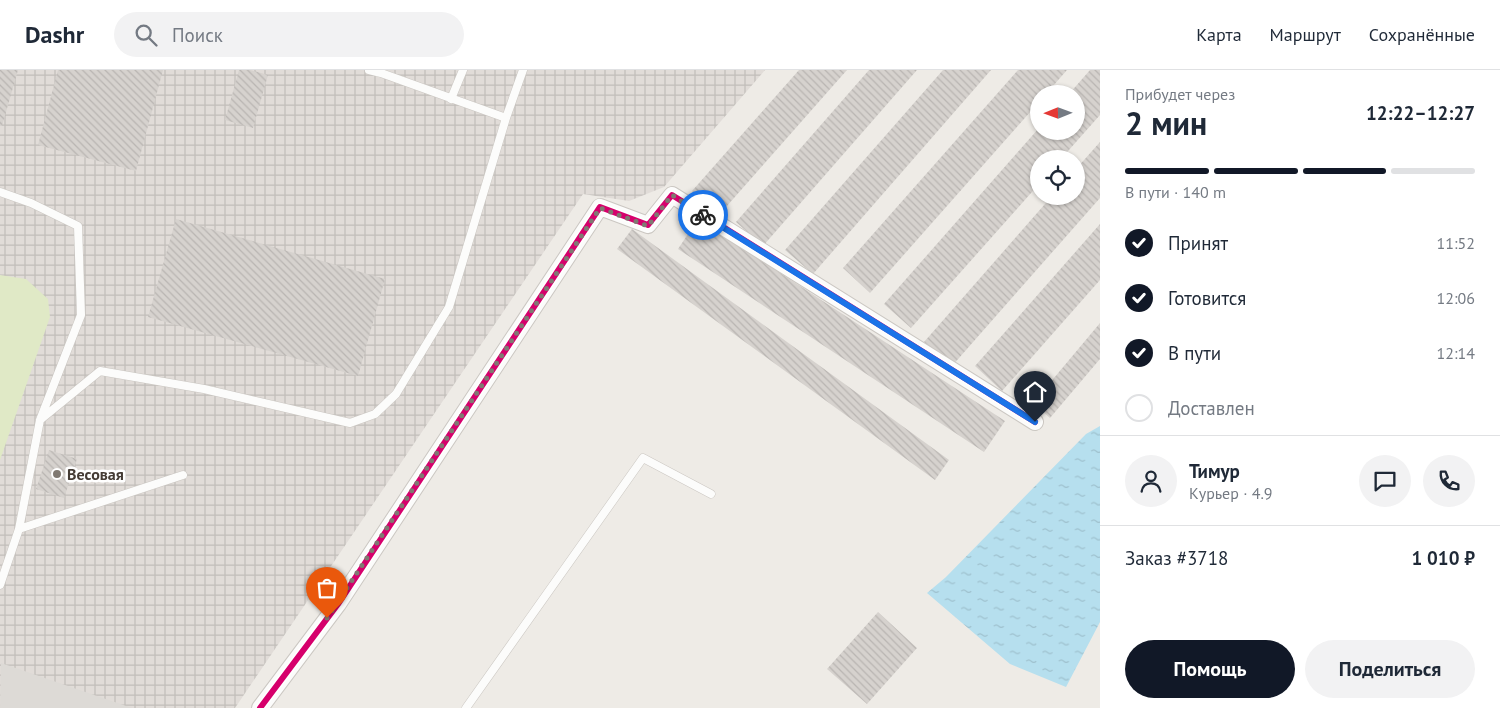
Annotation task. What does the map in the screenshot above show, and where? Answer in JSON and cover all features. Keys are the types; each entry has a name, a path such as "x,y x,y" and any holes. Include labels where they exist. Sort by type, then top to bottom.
{"street":[{"path":"260,708 338,604 600,208 648,226 672,195 1035,422"}],"lane":[{"path":"369,70 381,71 451,99 506,118"},
{"path":"451,99 463,70"},
{"path":"40,420 100,371 204,389 350,423 376,414 396,394 449,307 506,118 523,70"},
{"path":"0,192 31,203 78,226 81,315 40,420 19,530 0,585"},
{"path":"466,708 643,458 711,494"},
{"path":"19,530 183,475"}],"shaded area":[{"path":"0,70 765,70 664,187 629,201 583,194 235,708 0,708"},
{"path":"1,663 132,708 0,708"}],"green space":[{"path":"0,275 26,279 48,299 50,317 0,460"}],"water":[{"path":"1100,426 1100,622 1066,687 1010,664 927,593 946,577 1086,434"}],"building":[{"path":"0,70 18,70 2,126 0,126"},
{"path":"58,70 163,70 136,171 38,145"},
{"path":"239,70 250,70 268,75 253,128 225,120"},
{"path":"799,70 847,70 719,215 692,191"},
{"path":"869,70 917,70 763,246 736,222"},
{"path":"943,70 991,70 813,274 785,250"},
{"path":"1018,70 1067,70 1054,85 1030,85 1030,112 870,293 843,268"},
{"path":"1090,70 1100,70 1100,115 1085,132 1085,85 1077,85"},
{"path":"1030,138 1030,140 1078,140 1069,150 1030,150 1030,194 911,328 884,304"},
{"path":"1100,142 1100,198 952,366 924,342 1044,205 1085,205 1085,159"},
{"path":"176,219 385,279 358,376 148,317"},
{"path":"698,219 1005,421 984,452 678,249"},
{"path":"1100,224 1100,280 1002,391 975,366"},
{"path":"632,229 949,460 935,480 617,249"},
{"path":"1100,323 1100,359 1050,418 1033,403"},
{"name":"Весовая","path":"49,450 77,459 64,498 36,489"},
{"path":"878,612 917,648 867,704 827,669"}],"cycle path":[{"path":"260,708 338,604 600,207 648,225 672,195 1035,422"}],"way so far":[{"path":"327,618 600,208 648,226 672,195 703,215"}],"place":[{"name":"Весовая","path":"57,474"}],"route":[{"path":"703,215 1035,422"}]}
